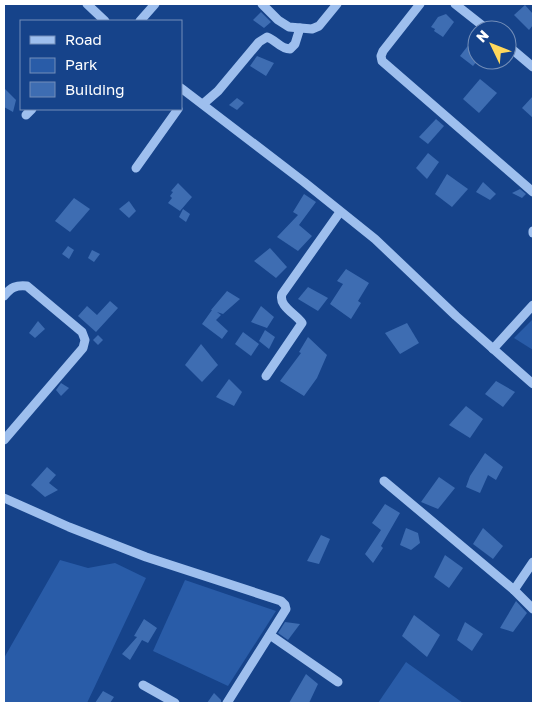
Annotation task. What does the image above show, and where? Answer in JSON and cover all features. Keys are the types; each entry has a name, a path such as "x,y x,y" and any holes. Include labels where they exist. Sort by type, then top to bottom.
{"street":[{"path":"87,4 104,20"},
{"path":"141,20 155,4"},
{"path":"262,4 278,20 290,27 312,29 319,26 337,4"},
{"path":"420,4 383,51 382,61 533,192"},
{"path":"455,4 475,20"},
{"path":"203,104 218,91 259,42 267,38 272,39 284,49 290,49 295,44 300,28"},
{"path":"517,54 533,67"},
{"path":"185,91 375,239 456,316 533,384"},
{"path":"136,168 177,110"},
{"path":"266,376 302,322 282,303 280,298 340,212"},
{"path":"4,296 10,289 18,285 27,286 82,332 85,340 83,348 4,440"},
{"path":"493,349 533,305"},
{"path":"384,481 514,590 533,609"},
{"path":"4,498 69,527 146,557 281,601 286,609 227,703"},
{"path":"514,590 533,562"},
{"path":"270,635 338,682"},
{"path":"143,685 175,703"}],"green space":[{"path":"533,319 533,350 514,338"},
{"path":"60,560 88,568 115,563 146,578 87,703 4,703 4,658"},
{"path":"185,580 276,611 228,686 153,651"},
{"path":"406,662 463,703 378,703"}],"building":[{"path":"525,5 533,14 533,25 529,30 514,15"},
{"path":"261,12 271,22 264,28 253,20"},
{"path":"446,14 454,22 443,37 431,27 438,17"},
{"path":"467,47 467,61 460,56"},
{"path":"257,56 274,63 266,76 250,66"},
{"path":"480,79 497,93 479,113 463,99"},
{"path":"4,88 16,100 13,112 4,107"},
{"path":"533,96 533,118 522,108"},
{"path":"237,98 244,103 237,110 229,105"},
{"path":"436,119 444,126 428,144 419,137"},
{"path":"428,153 439,162 427,179 416,168"},
{"path":"447,174 468,189 452,207 435,194"},
{"path":"483,182 496,194 490,200 476,192"},
{"path":"178,183 192,197 180,211 168,203 172,198 170,196 173,192 171,191"},
{"path":"520,189 526,194 522,198 512,193"},
{"path":"304,194 316,202 299,225 312,236 298,251 277,237 298,215 293,212"},
{"path":"74,198 90,209 70,232 55,221"},
{"path":"129,201 136,211 129,218 119,209"},
{"path":"183,209 190,214 186,222 179,217"},
{"path":"68,246 74,250 69,259 62,254"},
{"path":"270,248 287,267 276,278 254,261"},
{"path":"92,250 100,254 94,262 88,258"},
{"path":"346,269 369,283 358,301 361,303 351,319 330,304 343,284 337,281"},
{"path":"308,287 328,298 318,311 298,299"},
{"path":"227,291 240,299 223,314 217,312 221,315 216,320 228,331 222,339 202,324"},
{"path":"110,301 118,308 96,332 78,316 87,306 97,315"},
{"path":"261,306 274,317 267,328 251,322"},
{"path":"38,321 45,329 35,338 29,333"},
{"path":"407,323 419,343 400,354 385,333"},
{"path":"265,330 275,337 269,349 259,341"},
{"path":"243,332 259,344 251,356 235,344"},
{"path":"98,335 103,340 98,345 93,340"},
{"path":"308,337 327,355 317,378 304,396 280,381 301,353 299,352"},
{"path":"201,344 218,365 202,382 185,365"},
{"path":"229,379 242,392 234,406 216,397"},
{"path":"496,381 515,392 503,407 485,394"},
{"path":"61,383 69,388 61,396 56,390"},
{"path":"466,406 483,419 470,438 449,425"},
{"path":"485,453 503,467 496,480 488,475 480,493 466,487 470,476"},
{"path":"47,467 56,475 49,483 58,490 45,497 31,485"},
{"path":"439,477 455,488 438,509 421,502"},
{"path":"385,504 400,513 381,546 383,548 373,563 365,554 381,530 372,523"},
{"path":"406,528 418,533 420,543 411,550 400,545"},
{"path":"483,528 503,546 493,559 473,544"},
{"path":"321,535 330,539 319,564 307,561"},
{"path":"445,555 463,568 449,588 434,577"},
{"path":"516,601 527,613 513,632 500,628"},
{"path":"414,615 440,635 427,657 402,636"},
{"path":"144,619 157,628 148,643 142,640 130,660 122,654 137,637 134,636"},
{"path":"285,622 300,624 288,640 278,633"},
{"path":"465,622 483,634 472,651 457,640"},
{"path":"306,674 318,684 309,703 289,703"},
{"path":"103,691 114,697 110,703 95,703"},
{"path":"214,693 221,700 221,703 207,703"}]}
